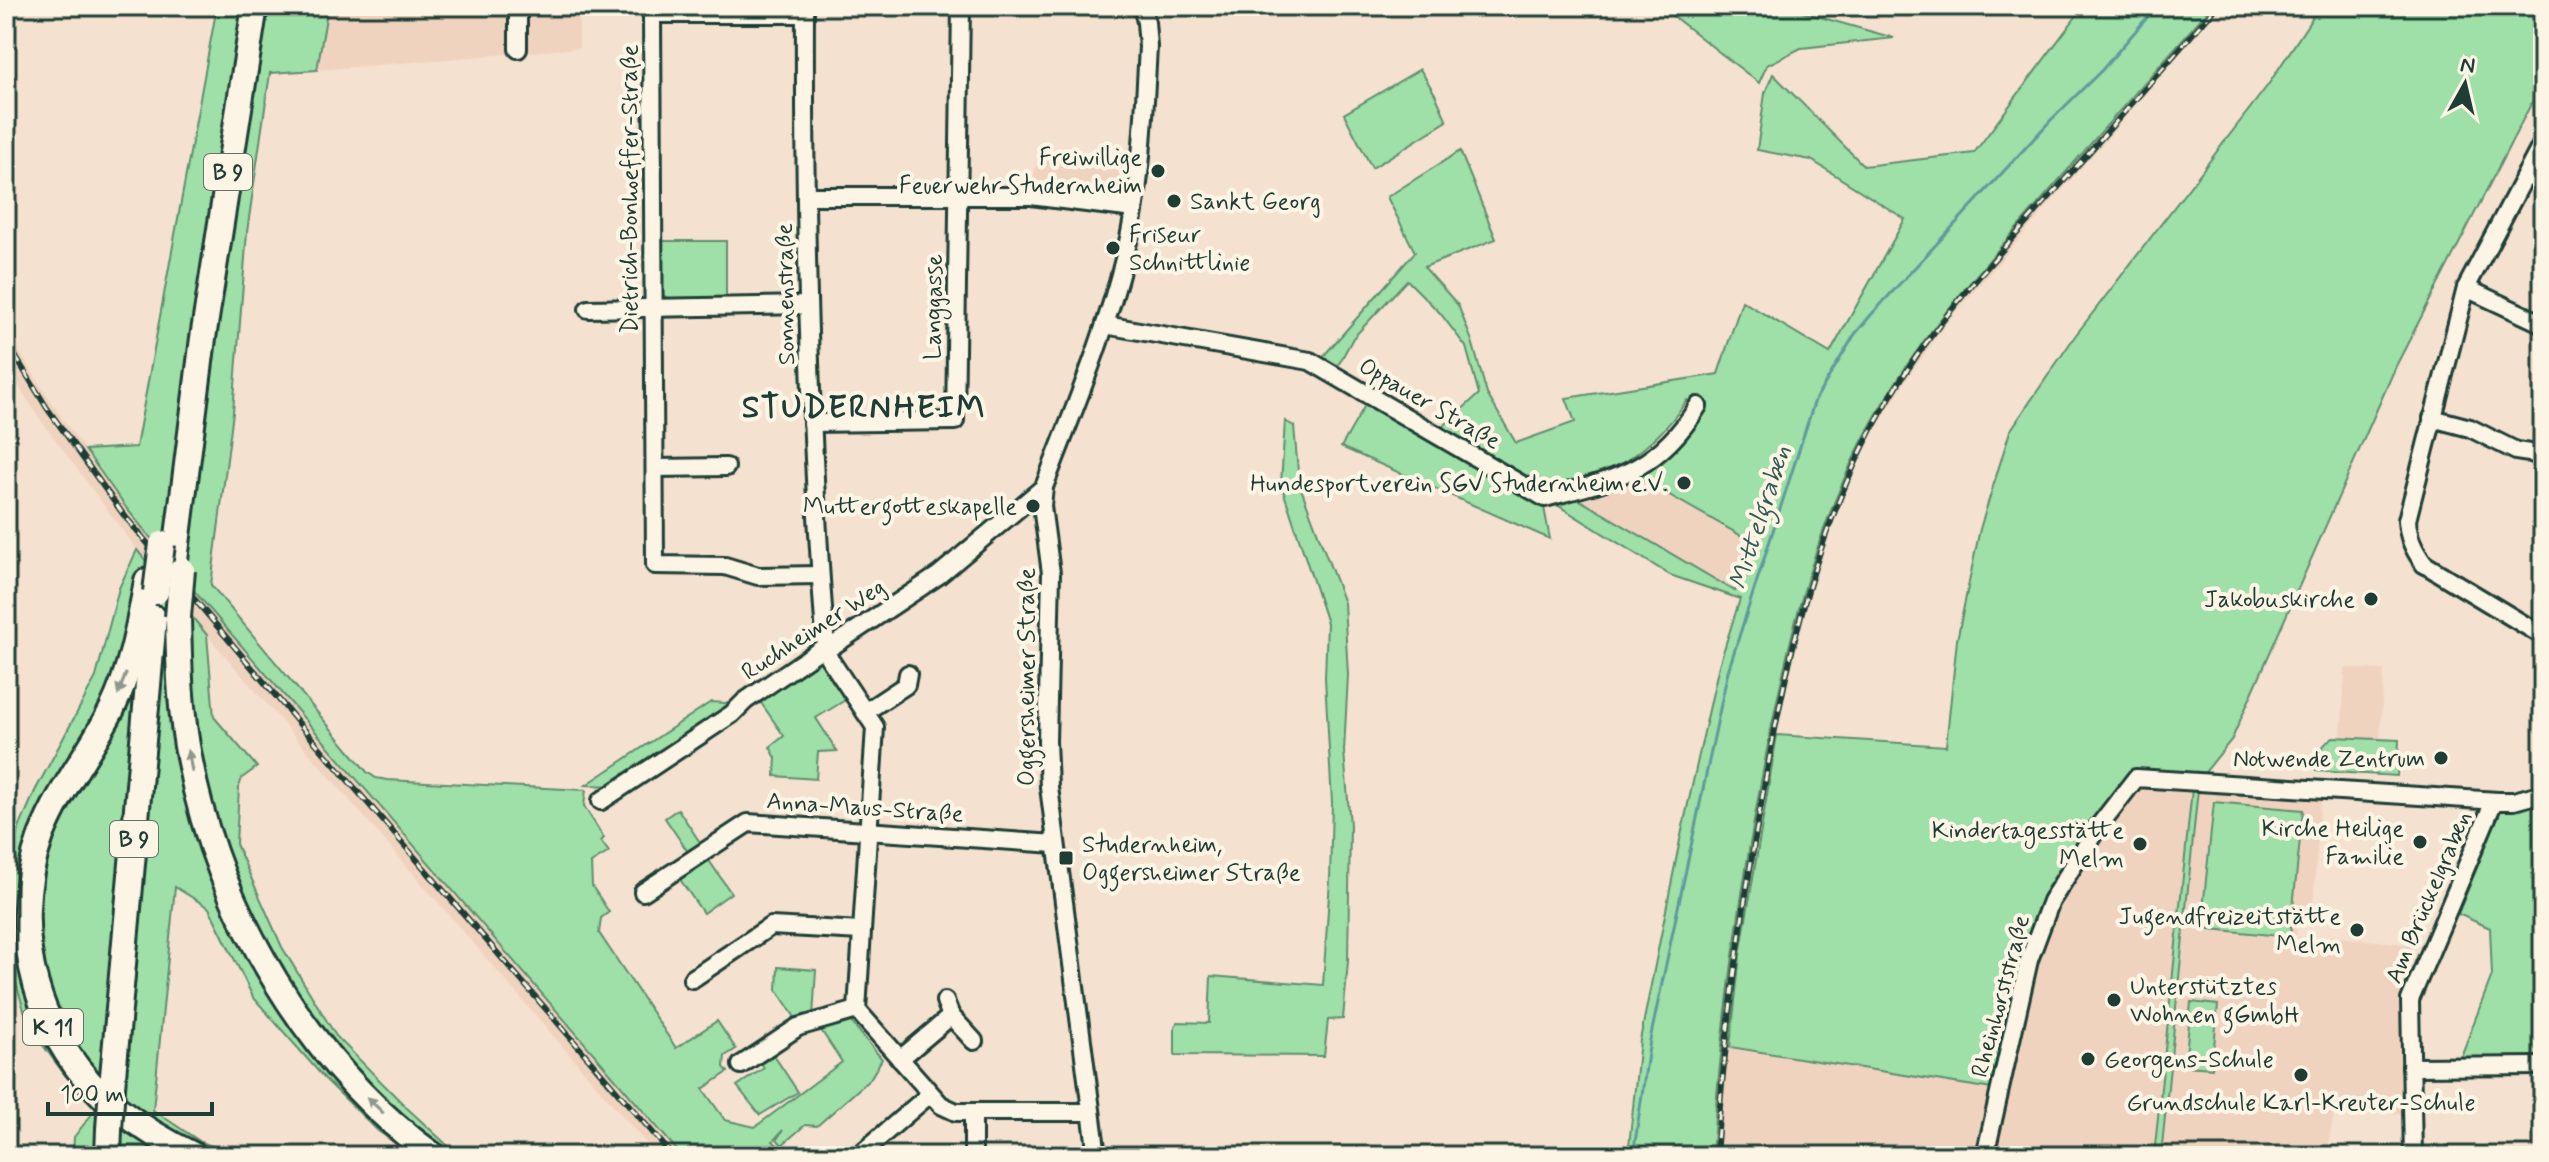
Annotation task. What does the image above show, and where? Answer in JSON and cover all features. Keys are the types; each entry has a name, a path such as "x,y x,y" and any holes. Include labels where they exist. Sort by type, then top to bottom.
{"highway":[{"name":"B 9","path":"116,1145 168,551 214,164 241,6"},
{"name":"B 9","path":"168,551 181,511 210,293 255,6"},
{"name":"K 11","path":"168,551 152,550 190,763 209,836 224,877 258,951 295,1010 348,1077 377,1107 434,1156"},
{"name":"K 11","path":"163,599 138,632 120,690 58,798 35,856 27,899 28,954 37,994 76,1066 116,1108 168,1143 195,1156"}],"street":[{"path":"518,6 518,49"},
{"path":"958,196 961,6"},
{"name":"Oggersheimer Straße","path":"1097,1156 1049,787 1047,741 1051,573 1042,506 1044,487 1105,325 1125,256 1134,209 1148,47 1142,6"},
{"name":"Sonnenstraße","path":"805,10 808,305 826,648 827,655 875,727 857,1010"},
{"name":"Dietrich-Bonhoeffer-Straße","path":"805,10 652,14 655,565 725,566 758,576 820,575"},
{"path":"2543,142 2466,288 2407,520 2408,535 2424,564 2543,636"},
{"path":"2526,174 2543,184"},
{"path":"807,196 1031,196 1134,209"},
{"name":"Langgasse","path":"812,423 955,421 958,196"},
{"path":"2466,288 2543,324"},
{"path":"588,309 808,305"},
{"name":"Oppauer Straße","path":"1105,325 1310,361 1545,498 1598,485 1636,470 1659,454 1698,406"},
{"path":"2432,418 2470,428 2516,451 2543,455"},
{"path":"655,468 726,467"},
{"name":"Ruchheimer Weg","path":"601,801 732,714 745,701 821,649 939,575 1044,487"},
{"path":"865,712 906,685 908,674"},
{"name":"Rheinhorststraße","path":"1985,1156 2029,960 2051,901 2098,827 2136,778 2494,801"},
{"path":"2494,801 2514,801 2543,793"},
{"name":"Am Brückelgraben","path":"2413,1156 2410,1000 2494,801"},
{"name":"Anna-Maus-Straße","path":"643,892 748,823 1056,844"},
{"path":"692,979 771,926 861,931"},
{"path":"900,1059 948,1008 974,1041"},
{"path":"741,1065 798,1027 857,1010 930,1094 941,1105 956,1112 1091,1112"},
{"path":"2411,1067 2543,1066"},
{"path":"858,1156 930,1094"},
{"path":"973,1114 973,1156"}],"shaded area":[{"path":"328,6 579,6 579,48 317,70"},
{"path":"2212,6 2222,6 1948,321 1903,384 1854,473 1824,547 1792,660 1757,842 1730,1047 2005,1091 2035,962 2056,903 2084,857 2139,783 2192,788 2154,1156 1712,1156 1732,955 1750,841 1785,658 1817,544 1835,498 1868,429 1896,381 1942,317"},
{"path":"1038,152 1128,162 1124,198 1032,188"},
{"path":"6,330 53,405 127,509 189,585 682,1156 657,1156 188,613 37,415 6,366"},
{"path":"1636,476 1760,547 1735,592 1572,496"},
{"path":"2345,668 2384,670 2380,739 2341,737"},
{"path":"2198,789 2321,796 2313,905 2298,915 2296,937 2328,941 2329,936 2414,945 2400,977 2401,1114 2335,1109 2326,1156 2161,1156"}],"green space":[{"path":"217,6 328,6 317,70 270,73 247,232 233,412 211,585 367,772 376,778 586,790 584,806 609,852 591,863 592,886 609,912 601,918 599,933 676,1048 717,1021 736,1049 725,1056 724,1067 728,1072 703,1089 725,1120 755,1127 842,1062 819,1027 848,1018 882,1059 870,1079 817,1126 805,1125 782,1145 777,1139 783,1130 773,1141 789,1156 682,1156 189,585 127,509 85,450 136,447"},
{"path":"1660,6 1692,6 1712,10 1781,6 1894,38 1801,48 1767,65 1759,83"},
{"path":"2084,6 2212,6 1930,332 1870,426 1846,473 1809,573 1782,676 1761,782 1725,1015 1712,1156 1628,1156 1640,1040 1680,840 1719,665 1740,599 1670,575 1438,431 1479,394 1466,347 1440,313 1407,280 1353,338 1335,371 1319,361 1415,252 1387,197 1460,151 1496,239 1424,267 1458,305 1487,394 1516,443 1575,422 1566,398 1718,374 1742,301 1830,353 1905,219 1811,160 1757,150 1765,93 1773,74 1864,166 1974,153","holes":["1687,400 1698,406 1636,469 1629,459 1661,432","1636,476 1759,546 1735,591 1573,496"]},
{"path":"2320,6 2543,6 2543,99 2532,102 2396,366 2232,739 2193,787 2198,789 2161,1156 2154,1156 2192,789 2138,783 2102,830 2056,903 2035,962 2005,1091 1730,1047 1740,955 1777,735 1946,746 1957,640 1980,529 2010,431 2075,336 2268,85"},
{"path":"1420,69 1447,121 1372,168 1344,114"},
{"path":"660,241 726,241 726,299 674,300 664,296"},
{"path":"1368,400 1543,502 1550,539 1341,447"},
{"path":"1285,421 1294,426 1299,483 1344,603 1348,675 1344,751 1350,825 1348,961 1343,1019 1328,1020 1324,1056 1175,1055 1175,1026 1178,1022 1209,1023 1211,976 1323,985 1332,803 1325,678 1327,623 1281,484"},
{"path":"137,550 207,635 214,717 257,767 242,778 239,787 236,844 282,947 336,1036 459,1156 414,1156 378,1131 325,1079 253,997 209,908 175,887 153,1110 201,1142 238,1156 165,1156 157,1153 156,1156 73,1156 74,1137 98,1106 65,1075 42,1044 25,1013 8,957 6,872 14,840 35,791 96,677 119,588"},
{"path":"819,656 847,699 816,718 837,751 818,752 816,779 775,776 776,758 770,747 784,736 757,697"},
{"path":"711,702 739,704 614,786 586,785"},
{"path":"2333,737 2399,740 2397,776 2316,771 2320,751"},
{"path":"2214,802 2303,810 2290,937 2201,928"},
{"path":"2535,805 2543,810 2543,1060 2459,1062 2492,975 2490,928 2458,914 2500,811 2521,810"},
{"path":"678,809 703,847 690,855 665,818"},
{"path":"706,856 731,893 703,913 677,875"},
{"path":"778,967 816,970 813,1017 798,1022 777,990"},
{"path":"2191,1002 2218,1005 2212,1068 2185,1066"},
{"path":"771,1051 798,1092 760,1115 737,1086 764,1068 759,1059"}],"waterway":[{"name":"Mittelgraben","path":"1633,1156 1650,1040 1728,671 1815,400 1855,334 1871,315 2051,120 2102,70 2157,6"}],"railway":[{"path":"1716,1156 1735,968 1775,728 1813,573 1850,474 1902,378 1952,309 2217,6"},
{"path":"6,341 47,408 123,514 296,720 673,1156"}],"place":[{"name":"Freiwillige Feuerwehr Studernheim","path":"1158,171"},
{"name":"Sankt Georg","path":"1174,201"},
{"name":"Friseur Schnittlinie","path":"1113,248"},
{"name":"Hundesportverein SGV Studernheim e.V.","path":"1684,483"},
{"name":"Muttergotteskapelle","path":"1033,506"},
{"name":"Jakobuskirche","path":"2371,599"},
{"name":"Notwende Zentrum","path":"2441,758"},
{"name":"Kirche Heilige Familie","path":"2420,842"},
{"name":"Kindertagesstätte Melm","path":"2140,844"},
{"name":"Studernheim, Oggersheimer Straße","path":"1066,858"},
{"name":"Jugendfreizeitstätte Melm","path":"2357,930"},
{"name":"Unterstütztes Wohnen gGmbH","path":"2114,1000"},
{"name":"Georgens-Schule","path":"2088,1059"},
{"name":"Grundschule Karl-Kreuter-Schule","path":"2301,1075"}],"district":[{"name":"STUDERNHEIM","path":"864,406"}]}
